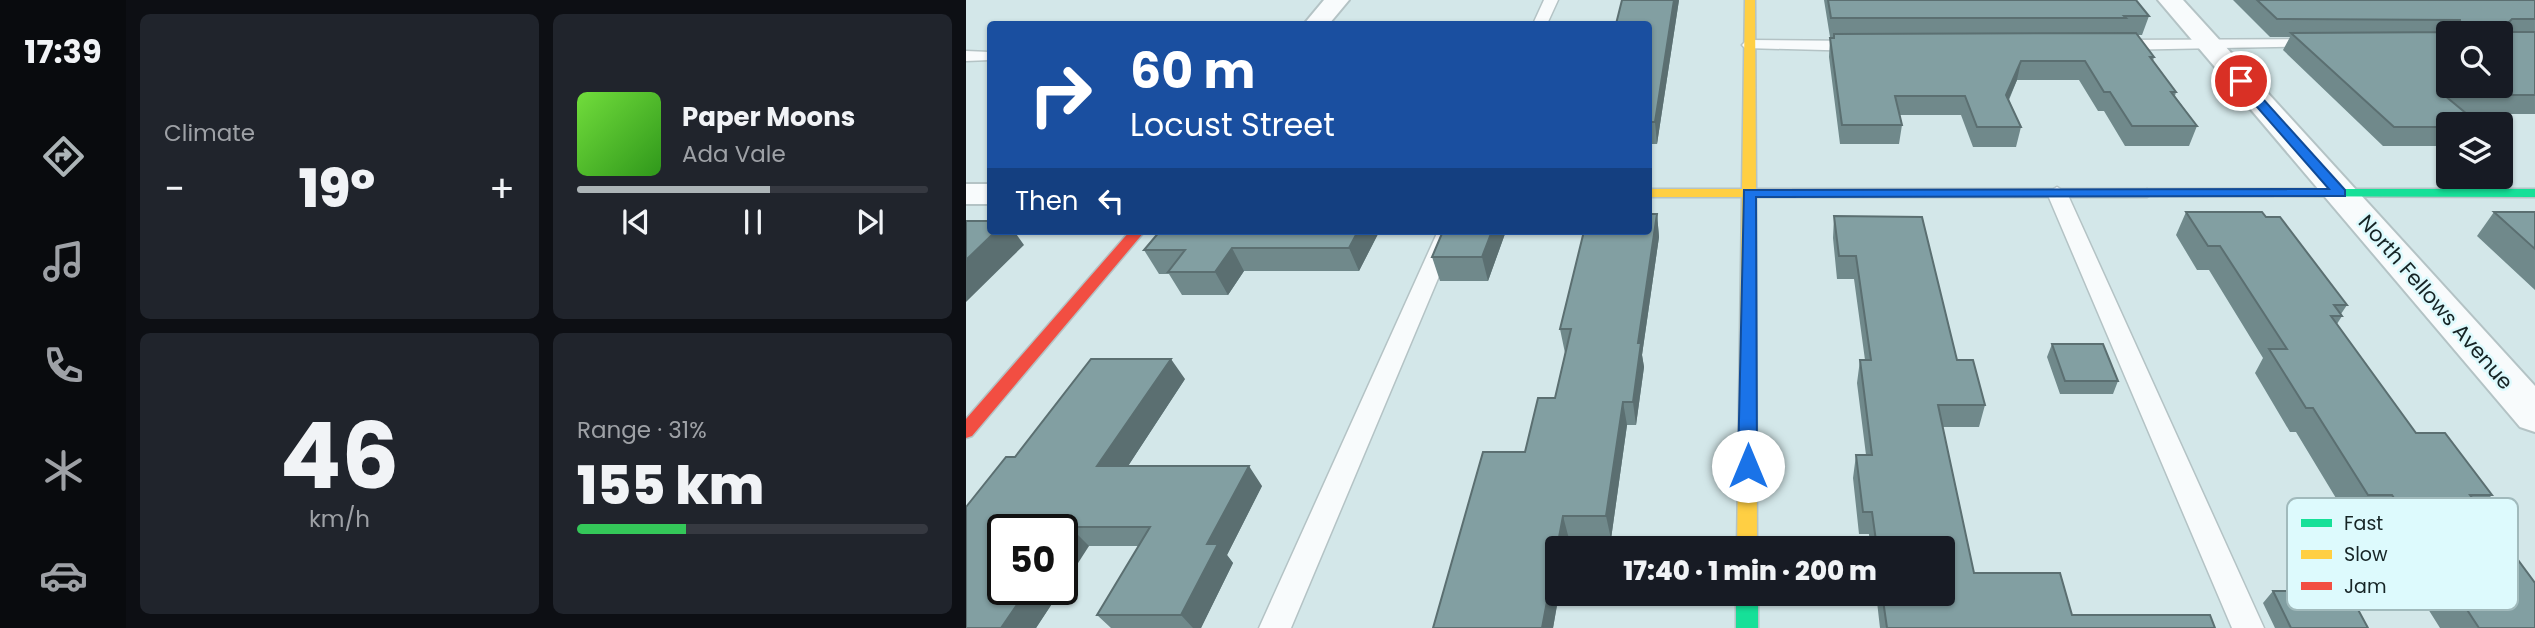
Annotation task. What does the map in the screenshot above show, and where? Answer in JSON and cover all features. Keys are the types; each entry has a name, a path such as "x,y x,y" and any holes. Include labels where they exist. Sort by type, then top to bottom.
{"street":[{"path":"1319,21 1337,0"},
{"path":"1747,536 1750,0"},
{"name":"North Fellows Avenue","path":"2170,0 2535,415"},
{"path":"1652,193 2535,193"},
{"path":"966,194 987,194"},
{"path":"966,431 1135,235"},
{"path":"1747,606 1747,628"}],"lane":[{"path":"1541,21 1550,0"},
{"path":"2099,45 2331,43"},
{"path":"1749,45 1881,46"},
{"path":"966,56 987,56"},
{"path":"2056,193 2248,628"},
{"path":"1275,628 1446,235"}],"building":[{"path":"1622,0 1674,0 1655,122 1652,122 1652,21 1617,21"},
{"path":"1828,0 2136,0 2149,16 1831,18"},
{"path":"2257,0 2535,0 2535,19 2277,19"},
{"path":"2436,32 2436,98 2448,98 2465,112 2436,112 2436,127 2394,127 2291,33"},
{"path":"2513,32 2535,32 2535,95 2513,95"},
{"path":"2136,33 2176,92 2171,92 2197,126 2132,126 2110,92 2104,92 2085,61 2021,61 2006,95 2021,127 1977,127 1965,96 1895,96 1902,125 1842,125 1830,38 1834,38 1834,34"},
{"path":"2186,212 2262,212 2266,217 2280,217 2347,305 2334,305 2342,316 2331,316 2416,433 2445,433 2492,495 2470,495 2472,498 2394,498 2392,495 2368,495 2313,408 2306,408 2269,349 2287,349 2220,246 2208,246"},
{"path":"2494,212 2535,212 2535,249"},
{"path":"1652,214 1657,214 1638,343 1641,343 1633,402 1623,402 1606,516 1563,516 1559,536 1545,536 1546,606 1542,628 1433,628 1483,452 1525,452 1538,398 1555,398 1571,329 1560,329 1583,235 1652,235"},
{"path":"1834,216 1922,217 1957,360 1973,360 1985,405 1938,405 1974,573 2060,573 2072,615 2210,615 2215,628 1887,628 1884,606 1955,606 1955,536 1875,536 1872,512 1863,512 1856,455 1872,455 1860,360 1871,360 1856,256 1839,256"},
{"path":"966,221 987,221 987,235 992,235 966,260"},
{"path":"1157,235 1356,235 1349,248 1232,248 1215,272 1168,272 1185,250 1144,250"},
{"path":"1441,235 1490,235 1482,257 1432,257"},
{"path":"2052,344 2103,344 2118,381 2065,381"},
{"path":"1091,359 1171,359 1097,466 1249,466 1207,544 1218,544 1181,615 1097,615 1150,527 1078,527 1078,514 987,514 987,605 1017,605 1001,628 966,628 966,507 1006,457 1015,457"},
{"path":"2518,560 2535,583 2535,628 2479,628 2467,610 2518,610"},
{"path":"2273,591 2287,591 2287,610 2358,610 2368,628 2291,628"}],"traffic: fast":[{"path":"2147,193 2535,193"},
{"path":"1747,606 1747,628"}],"traffic: slow":[{"path":"1747,536 1750,0"},
{"path":"1652,193 2147,193"}],"traffic: jam":[{"path":"966,431 1135,235"}],"route":[{"path":"1748,466 1749,193 2340,193 2241,81"}]}
